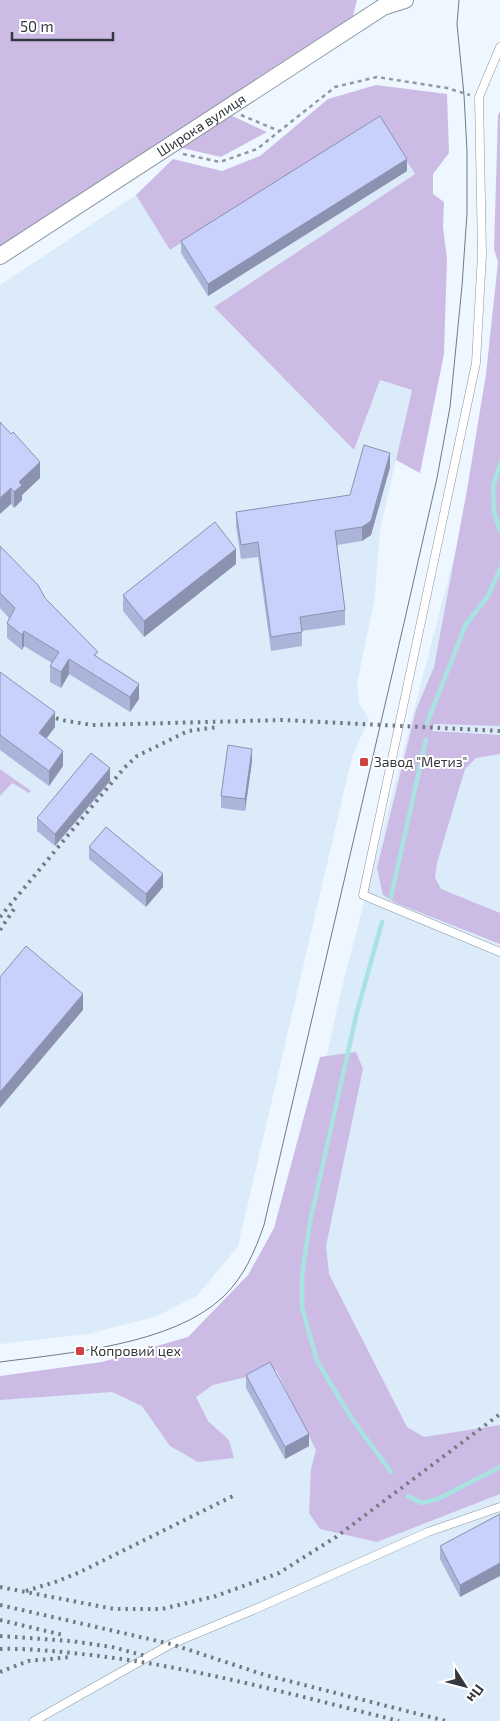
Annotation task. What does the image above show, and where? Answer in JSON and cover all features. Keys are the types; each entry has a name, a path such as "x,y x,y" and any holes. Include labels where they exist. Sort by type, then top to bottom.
{"street":[{"name":"Широка вулиця","path":"0,256 226,109 380,4 405,0"}],"lane":[{"path":"500,47 479,98 482,254 476,363 363,895 500,952"},
{"path":"34,1721 171,1644 253,1610 428,1532 500,1507"}],"path":[{"path":"163,150 220,162 257,149 335,87 377,77 447,88 479,98"},
{"path":"226,109 279,131"}],"shaded area":[{"path":"0,0 357,0 352,20 0,250"},
{"path":"376,85 447,94 449,153 433,174 433,194 444,202 443,227 447,259 444,354 420,473 396,460 412,390 380,380 354,450 214,307 415,174 379,118 170,250 136,195 173,159 222,171 260,156 328,99"},
{"path":"500,111 500,726 434,724 432,731 500,735 500,754 476,758 465,769 437,863 435,878 441,889 500,913 500,944 396,903 383,895 377,868 416,710 434,667 467,490 486,374 498,262 494,249 498,115"},
{"path":"228,114 267,132 221,157 178,147"},
{"path":"379,118 416,173 214,307 354,449 380,380 412,390 380,530 375,597 357,684 359,703 369,719 352,757 238,1246 198,1295 155,1317 88,1334 0,1344 0,285 136,195 171,250"},
{"path":"500,380 500,1721 0,1721 0,1390 210,1362 272,1303 341,991"},
{"path":"0,769 31,791 29,793 12,783 0,796"},
{"path":"356,1052 363,1069 326,1246 329,1274 407,1427 424,1437 500,1425 500,1494 377,1542 320,1529 309,1513 311,1469 316,1450 276,1370 213,1385 196,1397 208,1421 229,1440 234,1458 198,1462 170,1446 142,1406 112,1392 0,1400 0,1376 102,1362 188,1337 248,1275 274,1228 320,1057"}],"building":[{"path":"380,116 407,159 208,284 181,241"},
{"path":"0,422 11,434 13,432 40,462 19,482 22,485 14,492 11,488 0,498"},
{"path":"364,445 390,453 371,521 362,527 335,531 345,610 300,617 302,632 271,637 258,542 241,545 236,512 350,495"},
{"path":"215,522 236,549 144,621 123,595"},
{"path":"0,546 38,585 45,598 98,652 94,655 139,684 130,697 69,659 61,672 50,666 59,652 24,631 22,635 7,623 15,608 0,593"},
{"path":"0,672 55,712 39,733 63,751 49,771 0,735"},
{"path":"228,745 252,749 245,799 221,796"},
{"path":"91,753 110,768 55,834 37,818"},
{"path":"106,827 163,874 146,894 89,847"},
{"path":"26,946 83,994 0,1092 0,977"},
{"path":"270,1362 309,1434 285,1447 246,1375"},
{"path":"500,1514 500,1563 460,1585 440,1546"}],"waterway":[{"path":"500,464 493,487 494,511 500,531"},
{"path":"427,723 466,624 488,596 500,569"},
{"path":"391,897 426,740"},
{"path":"382,922 357,1012 310,1222 302,1275 302,1307 317,1361 352,1419 391,1472"},
{"path":"408,1496 421,1503 438,1499 500,1467"}],"tram line":[{"path":"0,1362 56,1355 118,1344 176,1326 202,1313 223,1297 237,1281 253,1254 264,1225 437,478 450,407 467,213 467,151 457,24 459,0"}],"railway":[{"path":"42,713 61,720 92,725 283,720 500,731"},
{"path":"0,917 124,768 137,756 188,731 218,727"},
{"path":"0,930 14,909"},
{"path":"0,1587 114,1609 162,1609 216,1596 279,1573 336,1537 500,1414"},
{"path":"26,1591 80,1572 237,1494"},
{"path":"0,1605 171,1644 265,1675 446,1721"},
{"path":"0,1620 63,1635"},
{"path":"0,1636 71,1641 112,1647 146,1656"},
{"path":"0,1649 91,1655 169,1667 246,1683 399,1721"},
{"path":"0,1672 28,1661 71,1657"}],"place":[{"name":"Завод \"Метиз\"","path":"364,762"},
{"name":"Копровий цех","path":"80,1351"}]}
